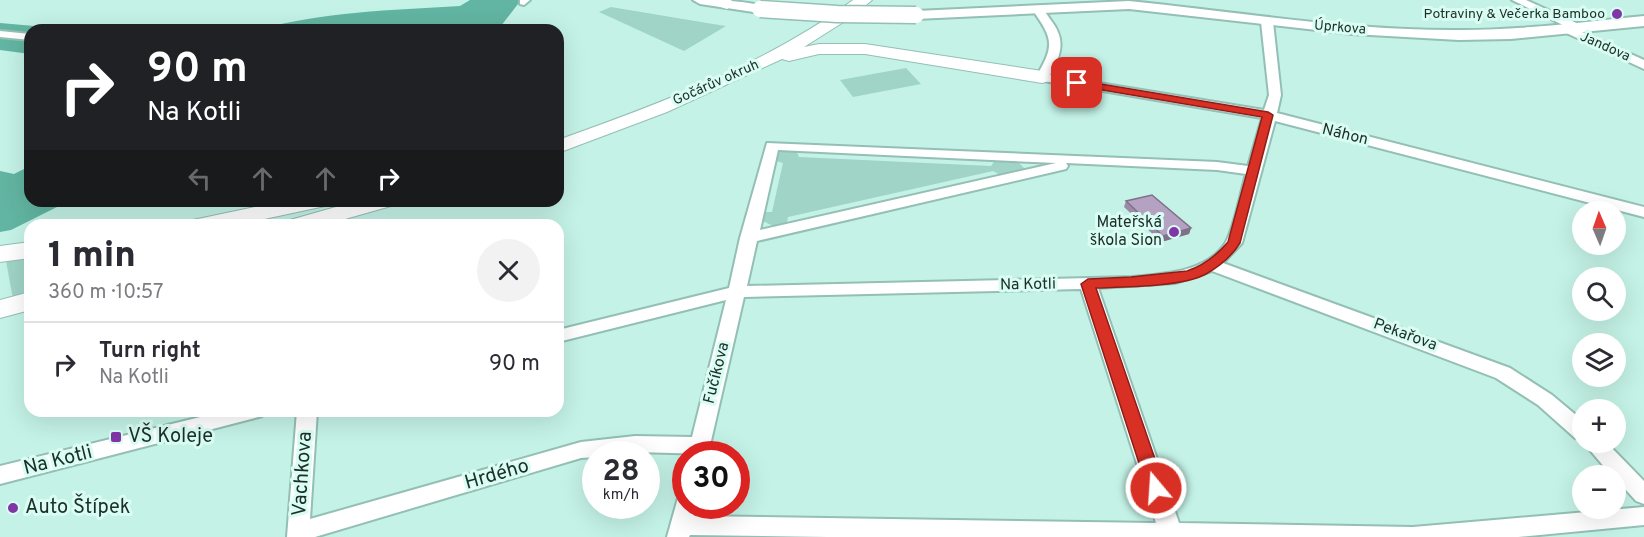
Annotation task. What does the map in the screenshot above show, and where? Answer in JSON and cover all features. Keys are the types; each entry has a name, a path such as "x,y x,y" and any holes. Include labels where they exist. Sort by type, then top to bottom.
{"main road":[{"path":"862,1 846,21 846,33 858,43 886,51"},
{"name":"Gočárův okruh","path":"564,145 640,116 748,69 824,27 862,1"},
{"name":"Gočárův okruh","path":"564,132 668,92 730,64 780,38 838,2"},
{"path":"748,69 819,49 856,48 1042,77"},
{"path":"230,219 288,207"},
{"path":"319,219 361,207"},
{"path":"0,254 24,251"},
{"path":"0,309 24,303"}],"street":[{"name":"Úprkova","path":"700,0 760,9 818,14 916,15 1125,3 1267,21 1422,34 1484,35 1644,21"},
{"name":"Jandova","path":"1517,0 1644,64"},
{"path":"1036,9 1052,28 1058,41 1056,53 1042,77"},
{"name":"Na Kotli","path":"564,335 737,292 1088,284 1170,278 1200,272 1213,265 1234,243 1275,94 1267,21"},
{"path":"0,34 24,36"},
{"name":"Náhon","path":"1042,77 1268,115 1644,212"},
{"path":"737,292 748,238 772,146 1217,166 1253,171"},
{"path":"748,238 1082,161"},
{"name":"Pekařova","path":"1213,265 1503,373 1531,390 1572,421"},
{"path":"1088,284 1172,535"},
{"name":"Fučíkova","path":"701,441 737,292"},
{"name":"Na Kotli","path":"0,475 231,417"},
{"name":"Vachkova","path":"298,534 307,417"},
{"name":"Hrdého","path":"298,534 581,450 635,444 672,447"},
{"path":"1604,453 1644,495"},
{"path":"681,522 1172,535 1413,537 1644,516"}],"green space":[{"path":"470,0 521,0 503,24 281,24 332,16 460,6"},
{"path":"611,7 726,26 684,51 599,12"},
{"path":"0,23 24,25 24,53 0,50"},
{"path":"906,68 921,84 853,97 840,80"},
{"path":"796,150 799,157 991,166 996,159 1017,161 1025,169 1004,177 993,171 788,217 786,227 775,227 763,221 760,212 772,212 783,163 773,160 778,153"},
{"path":"24,169 24,207 57,207 33,219 24,219 24,224 11,230 0,232 0,171 14,174"},
{"path":"24,259 24,296 13,299 6,261"}],"building":[{"path":"1152,195 1191,228 1163,236 1126,201"}],"place":[{"name":"Potraviny & Večerka Bamboo","path":"1617,14"},
{"name":"Mateřská škola Sion","path":"1174,232"},
{"name":"VŠ Koleje","path":"116,437"},
{"name":"Auto Štípek","path":"13,508"}],"route":[{"path":"1077,83 1268,115 1234,243 1225,254 1213,265 1200,272 1187,275 1131,282 1088,284 1156,488"}]}
